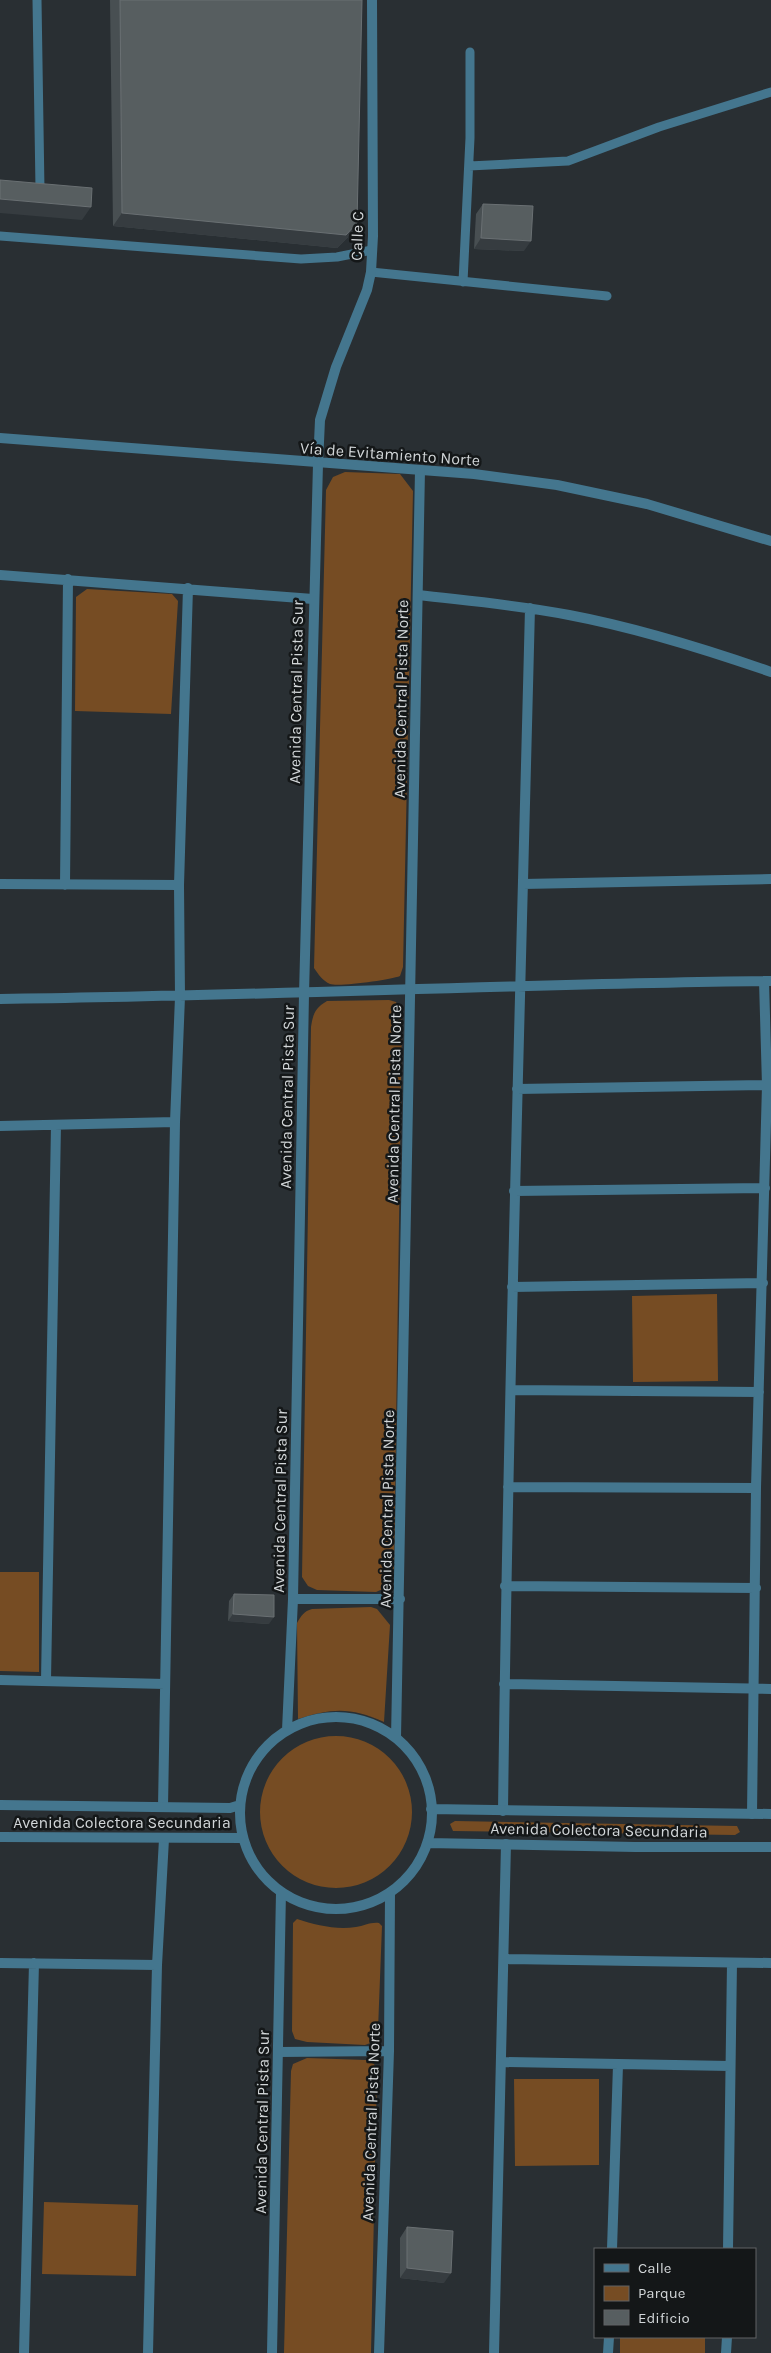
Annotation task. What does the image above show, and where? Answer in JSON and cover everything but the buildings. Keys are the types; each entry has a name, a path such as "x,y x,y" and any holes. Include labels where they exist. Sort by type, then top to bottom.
{"street":[{"name":"Calle C","path":"318,464 320,420 336,367 364,300 371,272 372,0"},
{"name":"Vía de Evitamiento Norte","path":"0,438 318,464 474,474 557,484 648,504 771,541"},
{"name":"Avenida Central Pista Sur","path":"287,1730 293,1598 304,994 318,464"},
{"name":"Avenida Central Pista Norte","path":"396,1738 412,990 420,470"},
{"path":"0,575 313,599"},
{"path":"65,885 68,580"},
{"path":"162,1807 175,1122 180,997 179,885 188,588"},
{"path":"418,595 530,608 644,632 707,649 771,672"},
{"path":"502,1811 514,1191 530,608"},
{"path":"523,884 771,879"},
{"path":"0,884 179,885"},
{"path":"0,998 180,997 521,986 768,981 763,1283 756,1488 752,1814"},
{"path":"517,1089 767,1085"},
{"path":"0,1126 175,1122"},
{"path":"46,1680 56,1125"},
{"path":"514,1191 765,1188"},
{"path":"512,1287 763,1283"},
{"path":"511,1390 758,1392"},
{"path":"508,1487 756,1488"},
{"path":"505,1586 756,1588"},
{"path":"293,1598 400,1599"},
{"path":"0,1680 165,1684"},
{"path":"504,1684 771,1688"},
{"path":"339,1717 354,1718 376,1726 396,1738 412,1755 424,1775 431,1797 432,1820 427,1843 413,1871 390,1893 364,1905 335,1910 306,1905 281,1892 264,1877 252,1858 243,1838 240,1805 245,1782 254,1761 269,1744 287,1730 308,1720 339,1717"},
{"name":"Avenida Colectora Secundaria","path":"0,1804 230,1808 240,1805"},
{"name":"Avenida Colectora Secundaria","path":"431,1809 771,1814"},
{"name":"Avenida Colectora Secundaria","path":"0,1837 243,1838"},
{"path":"148,2353 157,1965 164,1839"},
{"name":"Avenida Colectora Secundaria","path":"427,1843 771,1847"},
{"path":"494,2353 506,1844"},
{"name":"Avenida Central Pista Sur","path":"272,2353 281,1892"},
{"name":"Avenida Central Pista Norte","path":"379,2353 389,2051 390,1893"},
{"path":"504,1959 771,1963"},
{"path":"0,1963 157,1965"},
{"path":"24,2353 34,1963"},
{"path":"728,2248 732,1963"},
{"path":"279,2052 389,2051"},
{"path":"502,2062 730,2066"},
{"path":"612,2248 618,2065"},
{"path":"608,2353 609,2338"},
{"path":"726,2353 727,2338"}],"lane":[{"path":"37,0 40,189"},
{"path":"463,282 469,166 470,52"},
{"path":"469,166 568,160 659,127 771,92"},
{"path":"0,236 301,258 337,257 372,250"},
{"path":"371,272 607,296"}],"green space":[{"path":"345,472 400,474 413,491 403,967 400,976 394,978 365,983 335,985 325,981 314,968 326,490 333,477"},
{"path":"87,589 172,594 178,601 171,714 75,711 76,597"},
{"path":"389,1000 396,1002 402,1015 394,1568 385,1588 376,1592 317,1590 308,1586 302,1577 311,1027 315,1012 327,1001"},
{"path":"717,1294 718,1381 633,1382 632,1296"},
{"path":"0,1572 39,1572 39,1672 0,1671"},
{"path":"371,1607 377,1609 390,1625 384,1722 361,1714 341,1711 331,1711 298,1719 297,1623 300,1618 305,1612 312,1609"},
{"path":"336,1736 365,1742 378,1749 389,1759 399,1770 406,1783 412,1812 406,1841 399,1854 389,1865 378,1875 365,1882 336,1888 307,1882 294,1875 283,1865 273,1854 266,1841 260,1812 266,1783 273,1770 283,1759 294,1749 307,1742"},
{"path":"455,1821 737,1826 740,1832 735,1835 453,1831 450,1824"},
{"path":"297,1919 333,1927 348,1928 376,1923 382,1926 378,2030 373,2042 365,2045 307,2042 295,2039 292,2031 293,1923"},
{"path":"307,2058 366,2060 374,2064 377,2071 371,2353 284,2353 291,2071 293,2064"},
{"path":"514,2079 599,2079 599,2165 515,2166"},
{"path":"44,2202 138,2205 136,2276 42,2274"},
{"path":"620,2338 705,2338 705,2353 620,2353"}]}
